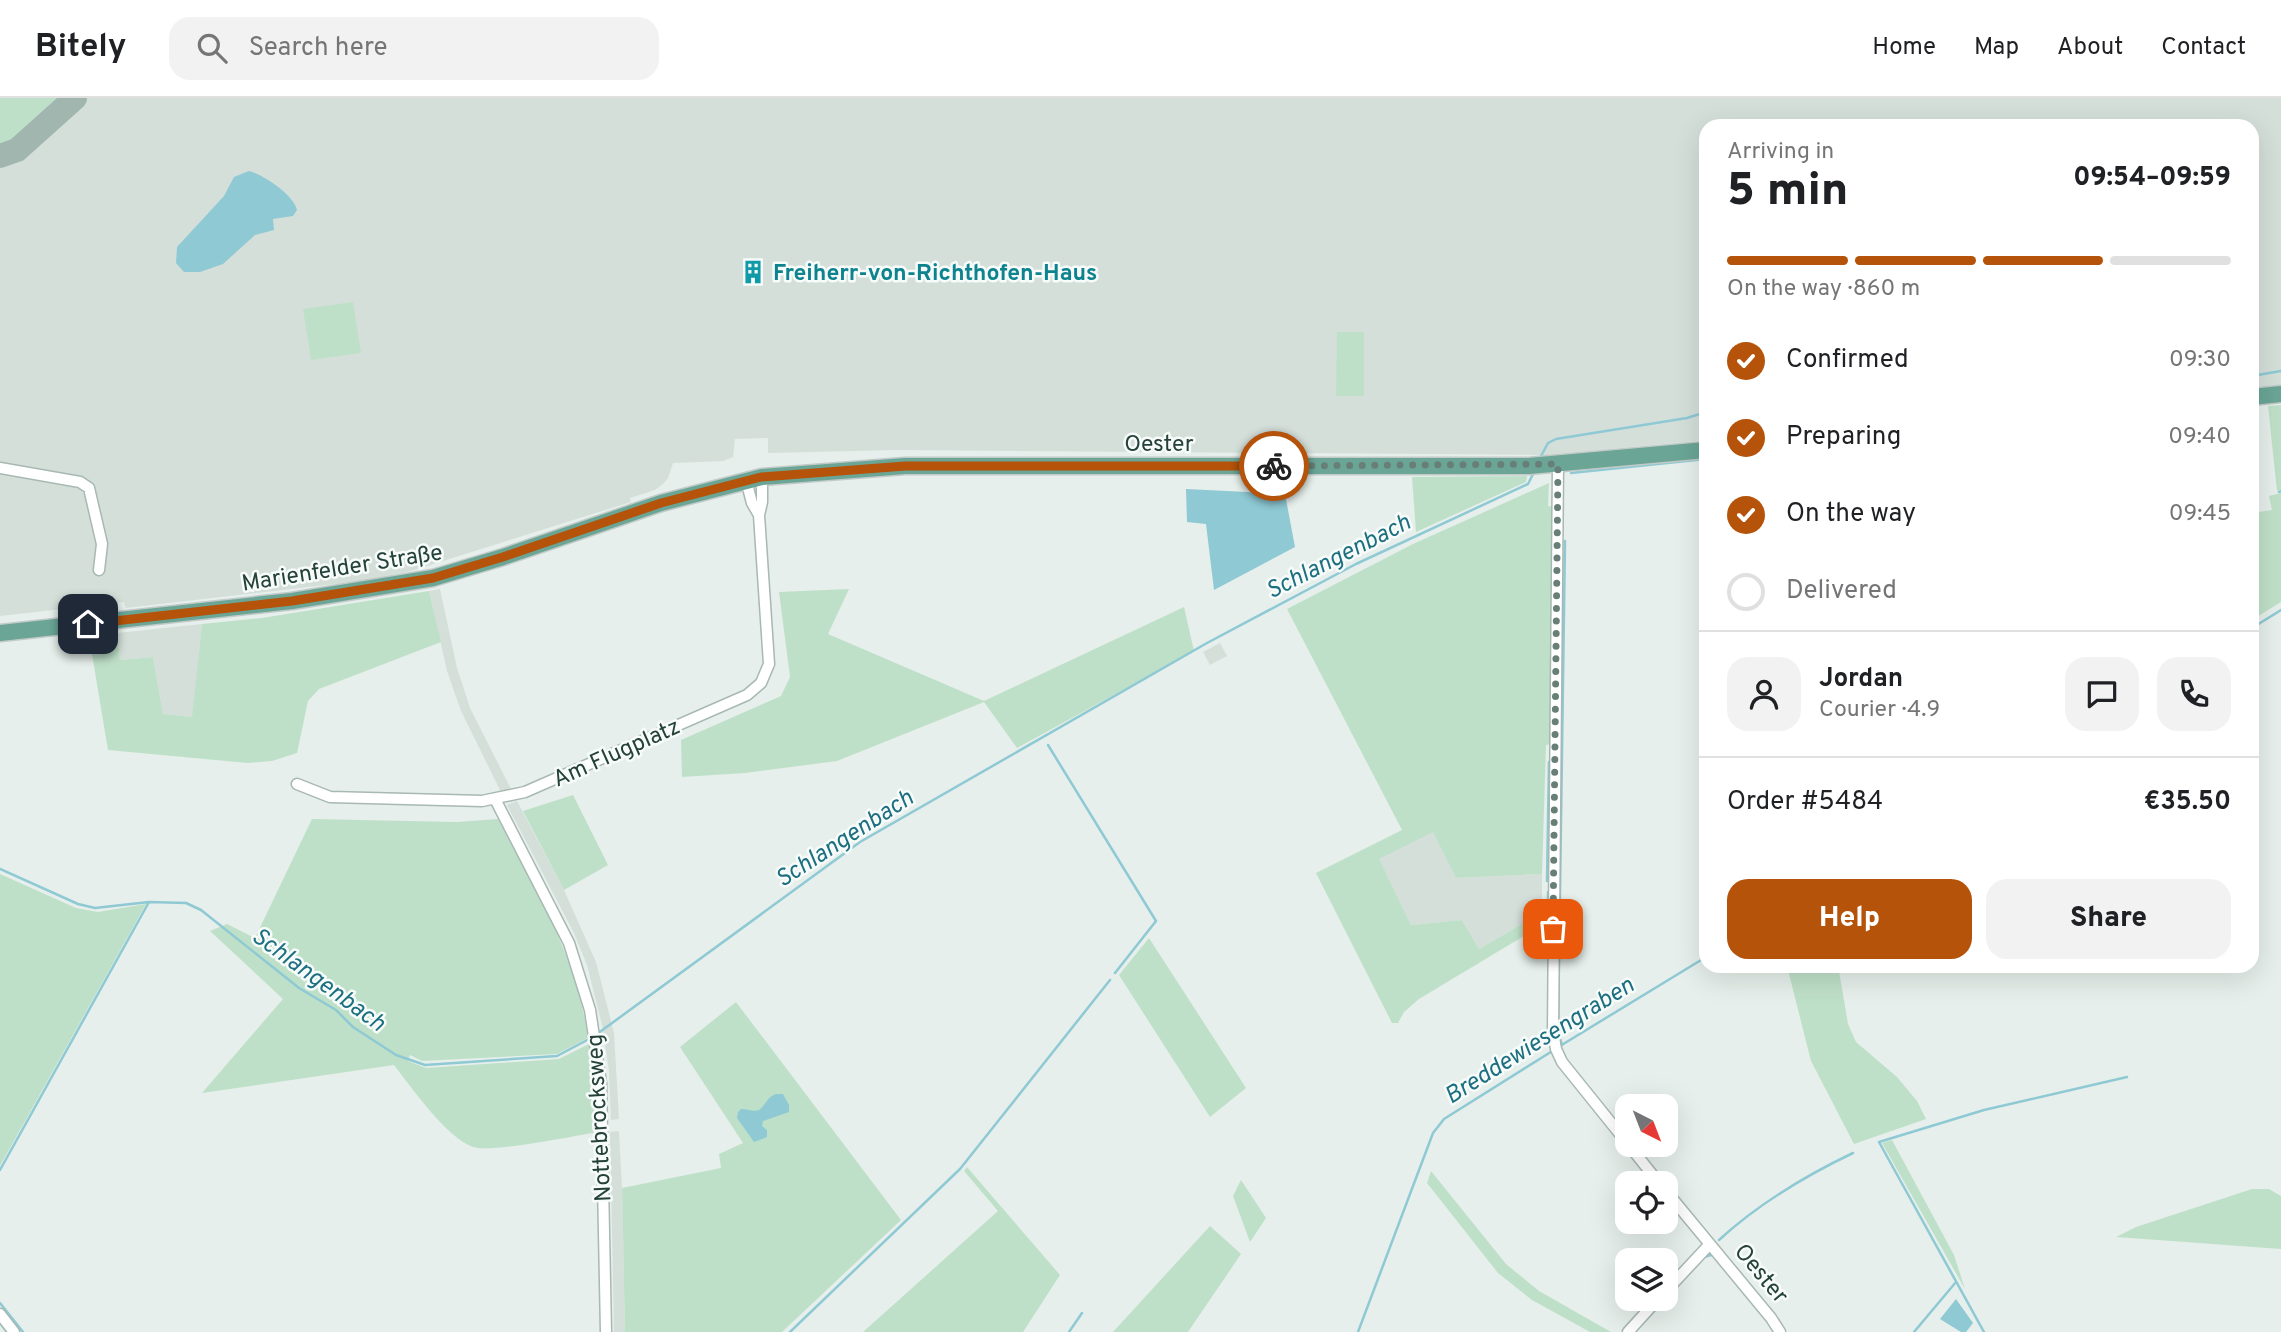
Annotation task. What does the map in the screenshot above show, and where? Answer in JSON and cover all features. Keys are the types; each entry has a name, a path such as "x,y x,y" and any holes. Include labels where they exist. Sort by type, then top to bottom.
{"main road":[{"path":"2259,396 2281,394"},
{"name":"Oester","path":"754,479 905,466 1544,465 1699,451"},
{"name":"Marienfelder Straße","path":"0,633 292,601 433,578 661,503 754,479"}],"street":[{"path":"1544,465 1553,1032 1562,1062 1615,1128"},
{"path":"0,468 80,482 89,488 103,544 99,569"},
{"name":"Am Flugplatz","path":"754,479 752,503 760,515"},
{"name":"Am Flugplatz","path":"297,784 330,797 495,799 525,792 747,695 761,683 769,664 763,598 760,515 762,502 754,479"},
{"name":"Nottebrocksweg","path":"495,799 569,943 581,974 594,1029 601,1083 606,1332"},
{"path":"1638,1157 1649,1171"},
{"name":"Oester","path":"1678,1206 1780,1332"},
{"name":"Oester","path":"1678,1278 1709,1245"},
{"path":"1628,1332 1647,1311"},
{"path":"0,1314 15,1332"}],"shaded area":[{"path":"0,98 2281,98 2281,385 2259,387 2259,119 1699,119 1699,441 1547,455 897,450 768,453 768,438 735,439 733,457 723,461 673,463 663,484 655,490 630,498 631,502 411,571 361,581 126,608 124,602 0,616"},
{"path":"440,589 457,668 470,708 511,789 501,792 461,711 447,671 429,591"},
{"path":"202,624 193,717 163,714 153,657 120,660 117,633"},
{"path":"1220,643 1227,656 1210,665 1203,652"},
{"path":"517,801 564,890 596,962 614,1033 619,1119 611,1120 609,1071 602,1025 587,965 574,933 507,805"},
{"path":"1433,831 1456,878 1542,874 1542,912 1479,949 1462,920 1411,925 1378,858"},
{"path":"619,1131 625,1332 614,1332 610,1132"}],"green space":[{"path":"0,98 59,98 0,152"},
{"path":"353,302 361,353 311,360 303,309"},
{"path":"1337,332 1364,332 1364,396 1336,396"},
{"path":"2281,405 2281,490 2277,491 2268,406"},
{"path":"1527,476 1526,482 1416,532 1412,477"},
{"path":"1549,483 1548,506 1554,507 1551,744 1546,745 1542,874 1456,878 1433,832 1379,859 1411,925 1462,920 1479,949 1542,912 1542,925 1419,999 1404,1012 1398,1023 1392,1023 1316,873 1402,830 1287,609 1413,544"},
{"path":"2281,493 2281,602 2259,616 2259,512 2272,510 2269,496"},
{"path":"849,589 828,634 984,701 1184,607 1194,651 1017,748 984,702 837,761 745,773 682,777 681,740 781,696 790,677 779,592"},
{"path":"429,591 441,642 319,689 308,701 297,753 272,761 248,763 108,750 89,636 117,633 120,660 153,657 163,714 192,717 202,624 262,618"},
{"path":"573,795 608,865 564,890 523,811"},
{"path":"312,819 457,822 498,819 565,952 583,1008 588,1038 557,1054 422,1061 410,1055 408,1061 426,1068 559,1059 591,1043 598,1132 514,1146 473,1147 441,1123 394,1065 202,1093 283,999 210,931 227,924 255,938"},
{"path":"0,874 76,908 98,912 146,904 0,1166"},
{"path":"1149,938 1246,1088 1210,1117 1119,975"},
{"path":"1789,973 1839,973 1848,1024 1856,1042 1897,1077 1917,1101 1926,1119 1854,1144 1811,1061"},
{"path":"736,1002 901,1220 782,1332 625,1332 622,1188 721,1168 719,1154 743,1143 680,1047"},
{"path":"1892,1140 1954,1255 1965,1289 1882,1143"},
{"path":"967,1167 1060,1275 1023,1332 863,1332 998,1211 964,1171"},
{"path":"1431,1171 1506,1264 1539,1291 1611,1332 1590,1332 1532,1300 1498,1273 1427,1183"},
{"path":"1241,1180 1266,1218 1250,1242 1233,1196"},
{"path":"2252,1189 2269,1189 2281,1196 2281,1249 2116,1237 2136,1227"},
{"path":"1210,1226 1241,1254 1188,1332 1113,1332"}],"water":[{"path":"249,171 278,186 295,204 297,210 293,216 273,219 274,230 255,235 223,264 200,272 184,272 176,263 177,247 224,196 234,177"},
{"path":"1186,489 1285,494 1295,547 1214,590 1206,524 1187,522"},
{"path":"776,1094 783,1094 789,1105 789,1112 763,1121 762,1126 767,1130 767,1137 754,1142 737,1118 738,1112 741,1109 759,1110"},
{"path":"1956,1299 1973,1323 1966,1332 1961,1332 1940,1319"}],"waterway":[{"name":"Schlangenbach","path":"2259,375 2281,371"},
{"name":"Schlangenbach","path":"1540,458 1548,443 1556,439 1699,414"},
{"path":"1571,473 1699,460"},
{"name":"Schlangenbach","path":"597,1034 860,842 1207,643 1356,564 1528,484 1535,470"},
{"path":"1562,1045 1558,1033 1565,541"},
{"name":"Breddewiesengraben","path":"2259,624 2281,610"},
{"path":"1048,745 1156,921 1115,973"},
{"path":"1547,881 1549,762"},
{"name":"Schlangenbach","path":"0,869 78,904 95,908 149,902 186,903 201,910 299,988 336,1010 353,1027 396,1055 425,1065 557,1056 591,1038"},
{"path":"1548,892 1548,915"},
{"path":"0,1170 149,902"},
{"name":"Breddewiesengraben","path":"1560,1046 1699,961"},
{"path":"790,1332 960,1169 1110,980"},
{"name":"Breddewiesengraben","path":"1358,1332 1433,1133 1444,1119 1554,1050"},
{"path":"1984,1332 1879,1142 1984,1110 2127,1077"},
{"path":"1719,1240 1783,1192 1853,1153"},
{"path":"1682,1267 1699,1249"},
{"path":"1704,1257 1711,1255"},
{"path":"1914,1332 1956,1282"},
{"path":"0,1303 23,1332"},
{"path":"1638,1328 1653,1311"},
{"path":"1069,1332 1082,1313"},
{"path":"0,1323 7,1332"}],"taxiway":[{"path":"0,156 17,150 75,98"}],"way so far":[{"path":"1274,466 1558,464 1553,929"}],"place":[{"name":"Freiherr-von-Richthofen-Haus","path":"753,272"}],"route":[{"path":"88,624 292,601 433,578 661,503 761,477 905,466 1274,466"}]}
